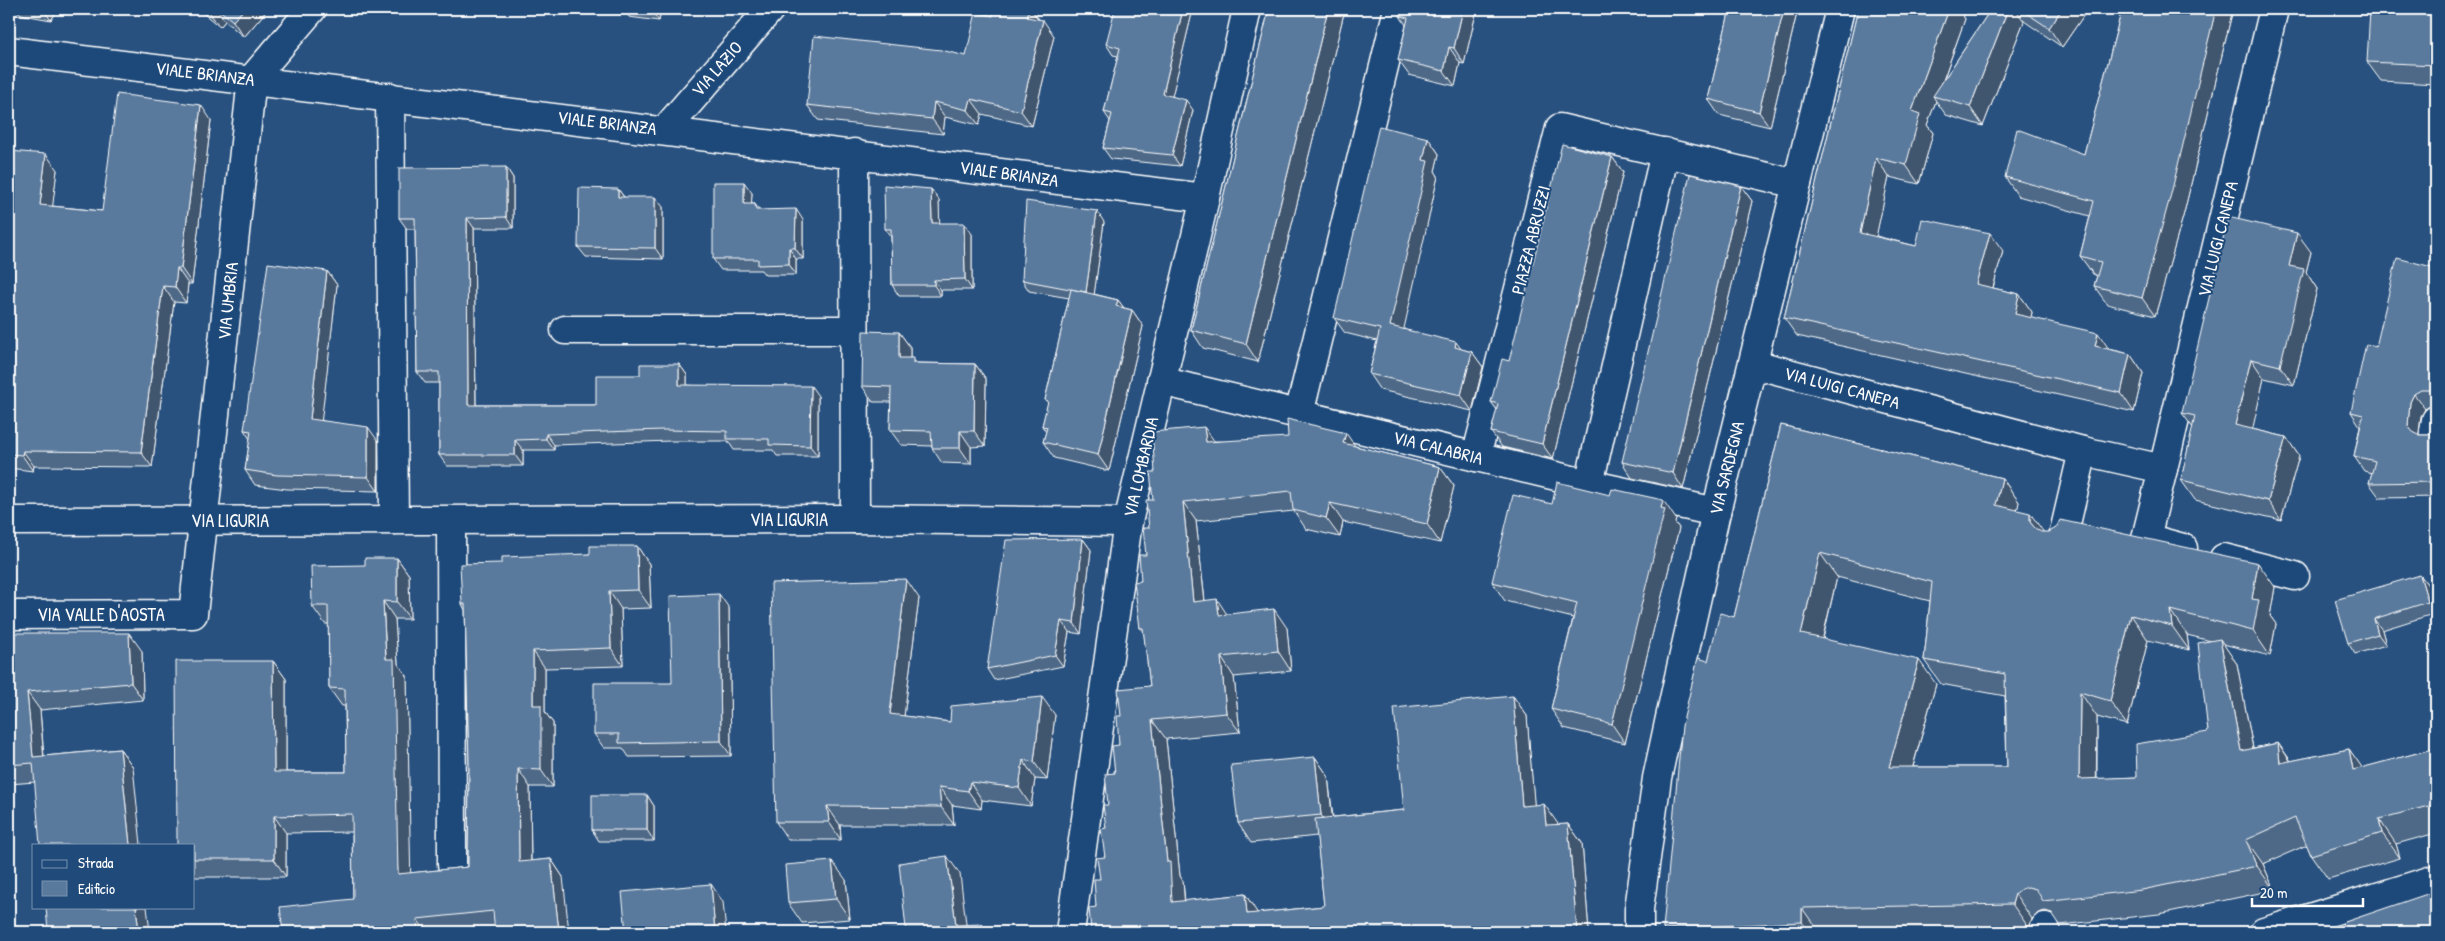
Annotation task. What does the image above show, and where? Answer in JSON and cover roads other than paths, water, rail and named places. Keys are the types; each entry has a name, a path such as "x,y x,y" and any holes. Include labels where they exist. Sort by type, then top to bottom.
{"street":[{"path":"252,79 312,9"},
{"name":"VIA LAZIO","path":"665,130 770,9"},
{"name":"VIA LOMBARDIA","path":"1070,932 1128,522 1205,198 1247,9"},
{"path":"1299,414 1398,9"},
{"name":"VIA SARDEGNA","path":"1639,932 1639,909 1657,778 1716,512 1840,9"},
{"name":"VIA LUIGI CANEPA","path":"2274,9 2146,538 2295,576"},
{"name":"VIALE BRIANZA","path":"9,51 252,79 1205,198"},
{"name":"VIA UMBRIA","path":"193,614 252,79"},
{"path":"390,96 394,520"},
{"name":"PIAZZA ABRUZZI","path":"1476,457 1560,128 1797,184"},
{"path":"1589,484 1665,152"},
{"path":"854,153 855,520"},
{"path":"565,330 853,330"},
{"name":"VIA LUIGI CANEPA","path":"1754,364 2083,451 2163,469"},
{"name":"VIA CALABRIA","path":"1161,381 1589,484 1716,512"},
{"path":"2062,541 2083,451"},
{"name":"VIA LIGURIA","path":"9,521 855,520 1128,522"},
{"path":"451,521 452,864"},
{"name":"VIA VALLE D'AOSTA","path":"9,615 193,614"},
{"path":"2264,932 2436,878"}]}
